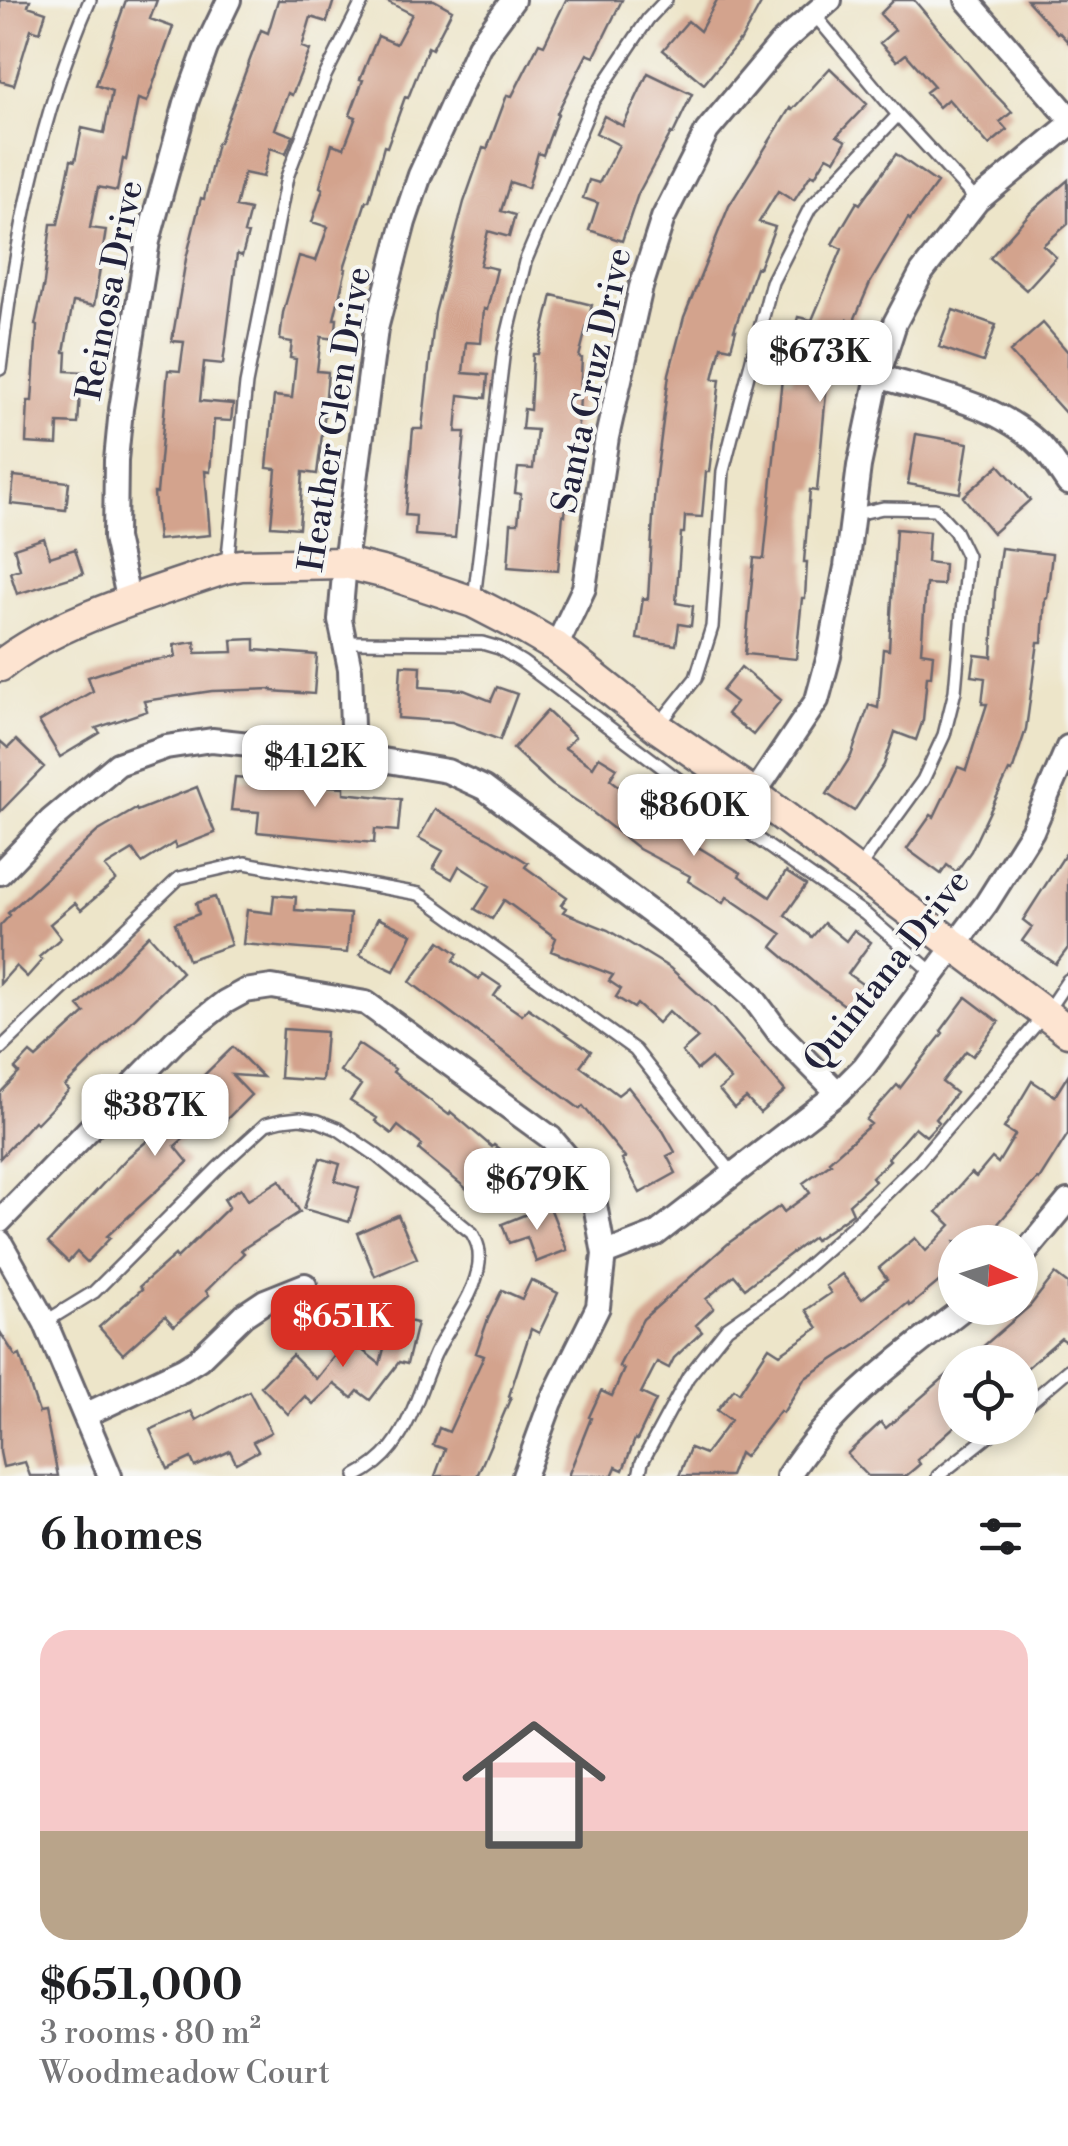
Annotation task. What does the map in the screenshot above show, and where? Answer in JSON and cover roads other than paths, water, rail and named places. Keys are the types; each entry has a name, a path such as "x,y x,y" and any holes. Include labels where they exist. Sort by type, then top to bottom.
{"street":[{"name":"Reinosa Drive","path":"129,602 115,538 116,460 148,241 186,103 229,0"},
{"name":"Heather Glen Drive","path":"352,755 350,669 340,620 376,329 420,174 479,46 512,0"},
{"path":"968,0 1068,116"},
{"name":"Santa Cruz Drive","path":"556,647 584,588 608,437 640,287 663,218 708,131 780,44 822,7"},
{"path":"754,794 817,700 832,638 858,466 878,376 895,323 922,272 977,202 1068,126"},
{"path":"878,376 983,408 1014,425 1041,446 1068,483"},
{"path":"0,666 70,626 226,568 345,564 386,572 473,602 556,647 1056,1023"},
{"path":"0,873 51,820 118,764 166,747 212,740 352,755 447,771 484,788 702,951 752,995 779,1033 838,1093"},
{"name":"Quintana Drive","path":"604,1254 656,1234 838,1093 864,1067 986,904 1032,830 1068,748"},
{"path":"0,1221 176,1040 245,990 272,987 366,1003 551,1138 579,1171 594,1199 604,1254 598,1307 551,1402 524,1476"},
{"path":"1038,1237 1068,1201"},
{"path":"0,1242 44,1322 110,1476"},
{"path":"85,1415 183,1369 199,1359 244,1315 265,1301 305,1285"},
{"path":"788,1476 806,1447 865,1385 942,1325"}],"lane":[{"path":"0,369 22,222 46,127 90,0"},
{"path":"226,568 246,384 287,176 325,76 363,0"},
{"path":"473,602 504,349 525,262 593,101 648,19 666,0"},
{"path":"822,7 898,116 977,202"},
{"path":"657,726 696,678 712,627 723,471 772,282 810,208 898,116"},
{"path":"852,515 883,508 935,509 955,531 967,556 955,691 944,735 923,780 856,871"},
{"path":"344,642 482,643 498,648 864,914 934,973"},
{"path":"0,1049 179,878 245,863 419,894 635,1050 733,1174"},
{"path":"640,1476 642,1462 688,1377 727,1328 854,1224 1056,1023 1068,980"},
{"path":"44,1322 94,1292 266,1124 300,1118 338,1129 472,1233 479,1247 474,1283 435,1355 410,1417 381,1460 356,1476"},
{"path":"1038,1396 1068,1370"},
{"path":"938,1476 977,1445"}]}
